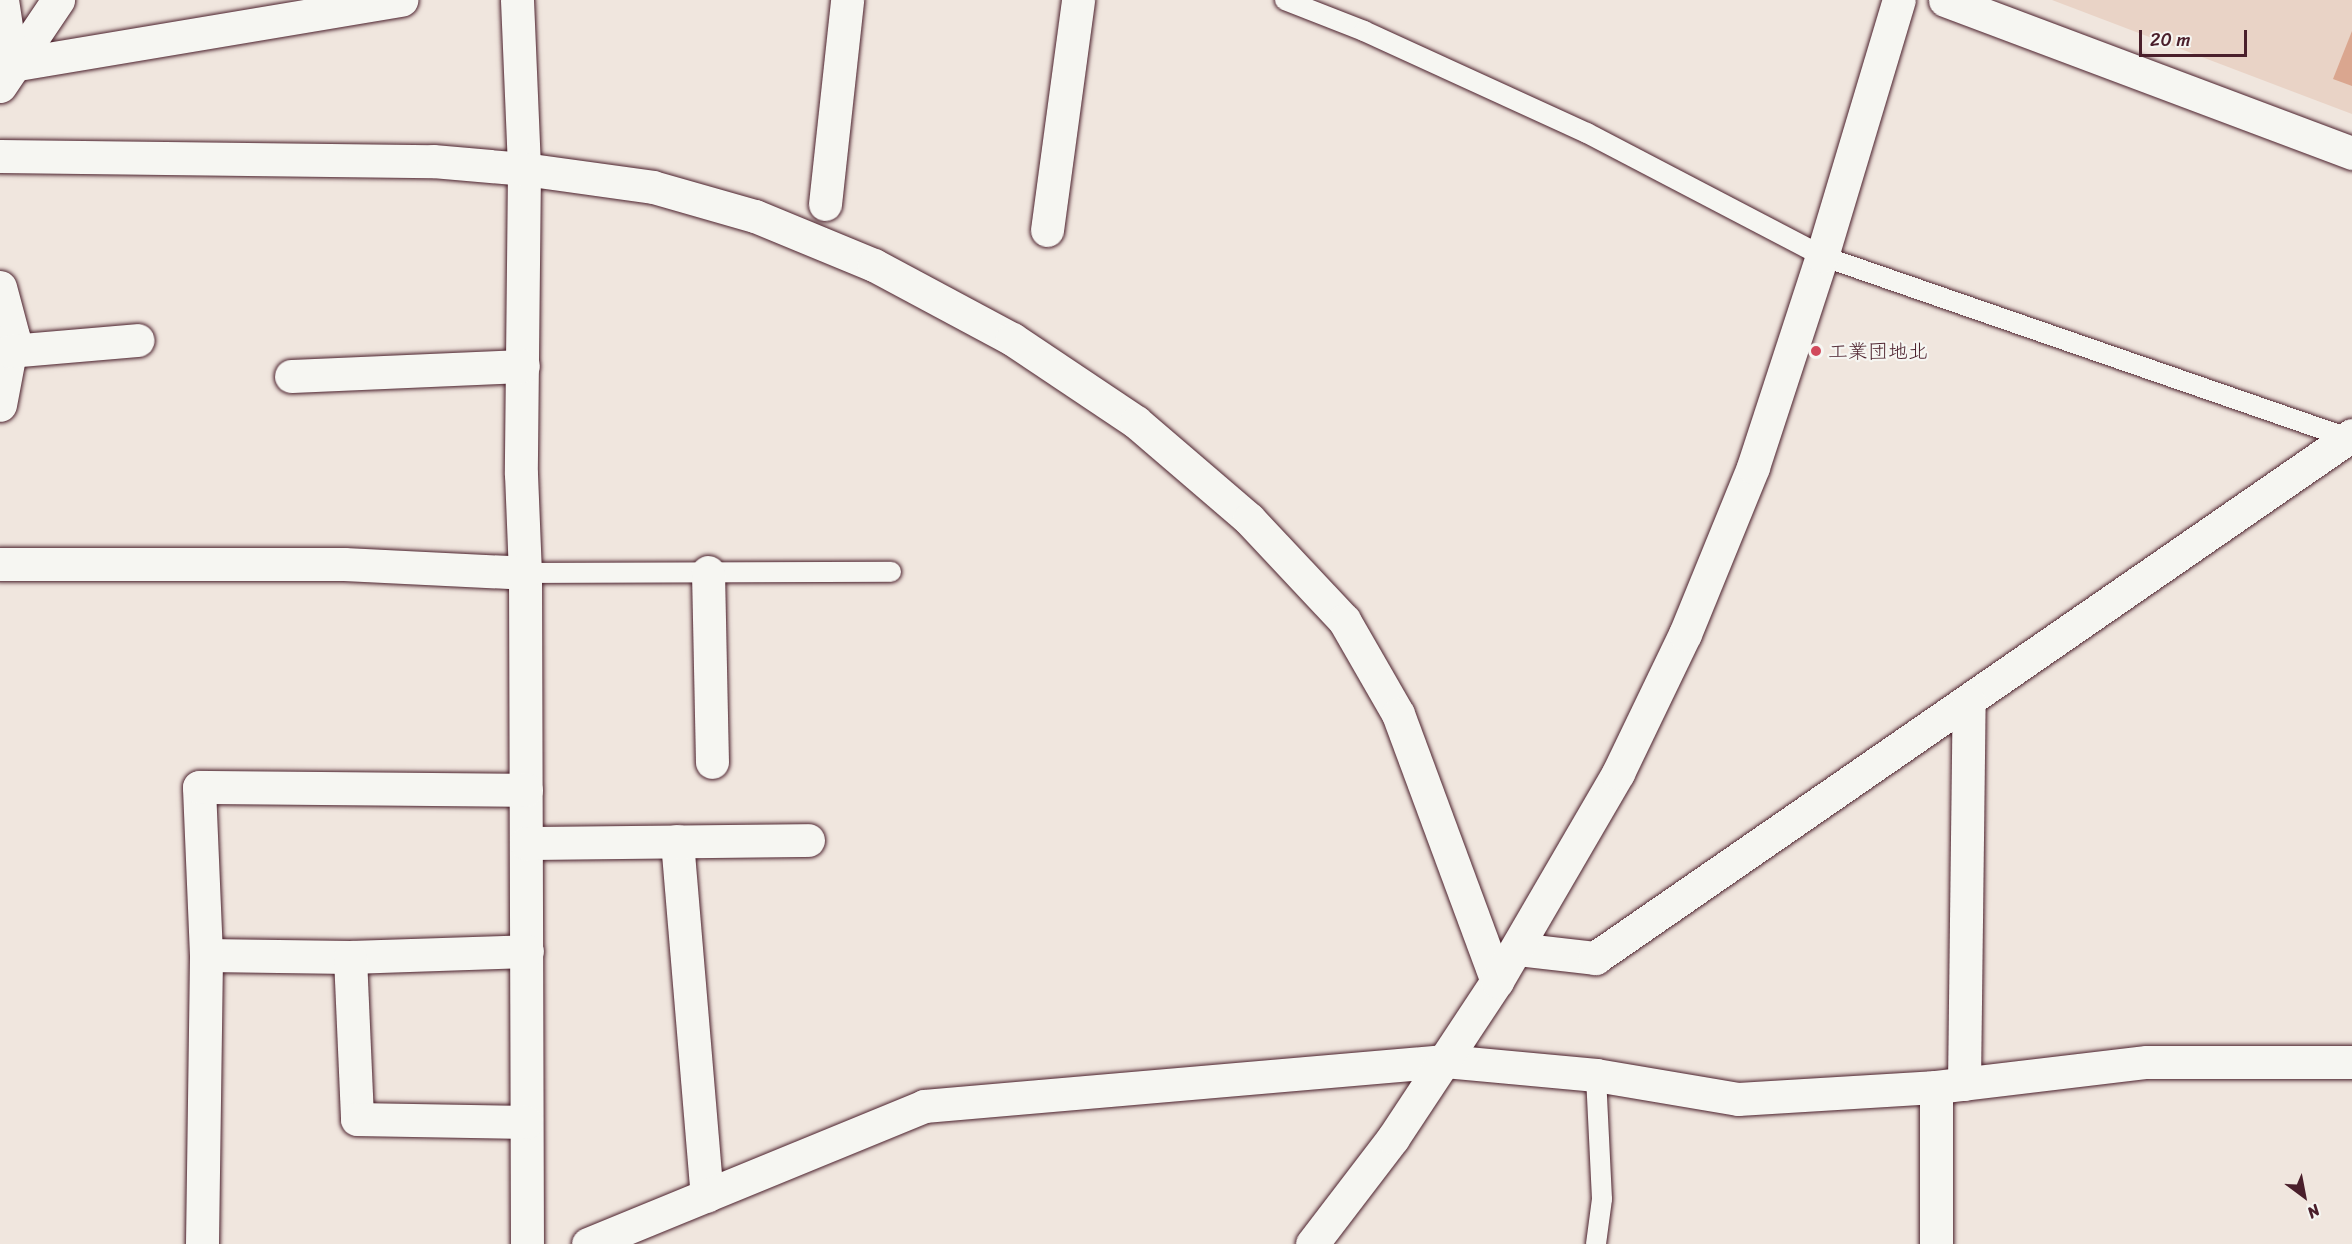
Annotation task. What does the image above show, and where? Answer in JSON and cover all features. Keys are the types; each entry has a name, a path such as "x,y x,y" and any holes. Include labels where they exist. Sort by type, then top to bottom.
{"street":[{"path":"2,0 4,73"},
{"path":"4,73 58,0"},
{"path":"4,73 401,0"},
{"path":"517,0 524,169 521,474 525,573 527,1244"},
{"path":"825,204 847,0"},
{"path":"1047,230 1078,0"},
{"path":"1311,1244 1445,1061 1517,949 1618,773 1685,634 1753,466 1822,255 1899,0"},
{"path":"1945,0 2352,153"},
{"path":"0,156 433,161 524,169 653,187 755,216 874,266 1012,339 1136,422 1248,519 1344,620 1398,714 1497,981"},
{"path":"0,405 13,336 1,295"},
{"path":"10,351 138,340"},
{"path":"291,376 523,366"},
{"path":"1517,949 1595,958 1969,702 2350,436"},
{"path":"0,564 345,564 525,573"},
{"path":"708,572 712,762"},
{"path":"1935,1244 1950,1086 1969,702"},
{"path":"202,1244 206,955 199,787 526,790"},
{"path":"526,843 808,840"},
{"path":"677,841 707,1196"},
{"path":"206,955 350,957 527,951"},
{"path":"350,957 357,1119 526,1122"},
{"path":"588,1244 924,1106 1445,1061 1596,1075 1738,1099 1950,1086 2147,1062 2352,1062"}],"lane":[{"path":"1285,0 1364,31 1587,133 1822,255 2350,436"},
{"path":"525,573 891,572"},
{"path":"1596,1075 1602,1199 1596,1244"}],"shaded area":[{"path":"2052,0 2352,0 2352,114"}],"building":[{"path":"2352,31 2352,86 2333,79"}],"place":[{"name":"工業団地北","path":"1816,351"}]}
